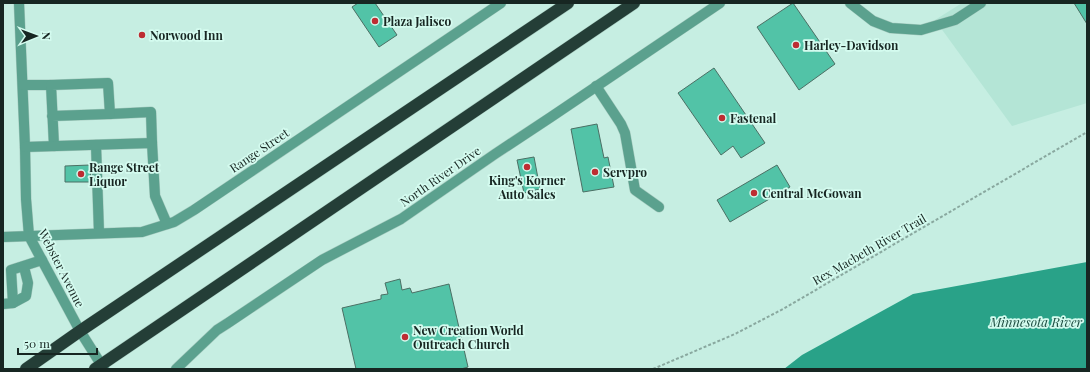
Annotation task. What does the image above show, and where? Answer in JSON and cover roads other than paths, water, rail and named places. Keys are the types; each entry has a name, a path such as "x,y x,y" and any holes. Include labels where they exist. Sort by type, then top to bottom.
{"highway":[{"path":"26,369 80,331 568,3"},
{"path":"100,368 634,3"}],"street":[{"name":"Webster Avenue","path":"19,3 26,147 26,199 29,236 100,368"},
{"name":"Range Street","path":"3,237 142,232 174,222 501,3"},
{"name":"North River Drive","path":"176,369 217,330 322,260 400,219 720,3"},
{"path":"850,3 873,21 891,28 921,30 955,20 981,3"},
{"path":"23,85 108,83 110,114"},
{"path":"51,85 54,146"},
{"path":"596,86 621,124 625,133 635,190 659,207"},
{"path":"52,116 151,112 155,196 167,224"},
{"path":"26,147 152,144"},
{"path":"96,145 99,233"},
{"path":"24,267 28,283 26,296 8,303 7,270 24,267 42,260"}],"water":[{"name":"Minnesota River","path":"1087,262 1087,369 784,369 802,355 913,294"}],"place":[{"name":"Plaza Jalisco","path":"375,21"},
{"name":"Norwood Inn","path":"142,35"},
{"name":"Harley-Davidson","path":"796,45"},
{"name":"Fastenal","path":"722,118"},
{"name":"King's Korner Auto Sales","path":"527,167"},
{"name":"Servpro","path":"595,172"},
{"name":"Range Street Liquor","path":"81,174"},
{"name":"Central McGowan","path":"754,193"},
{"name":"New Creation World Outreach Church","path":"405,337"}]}
